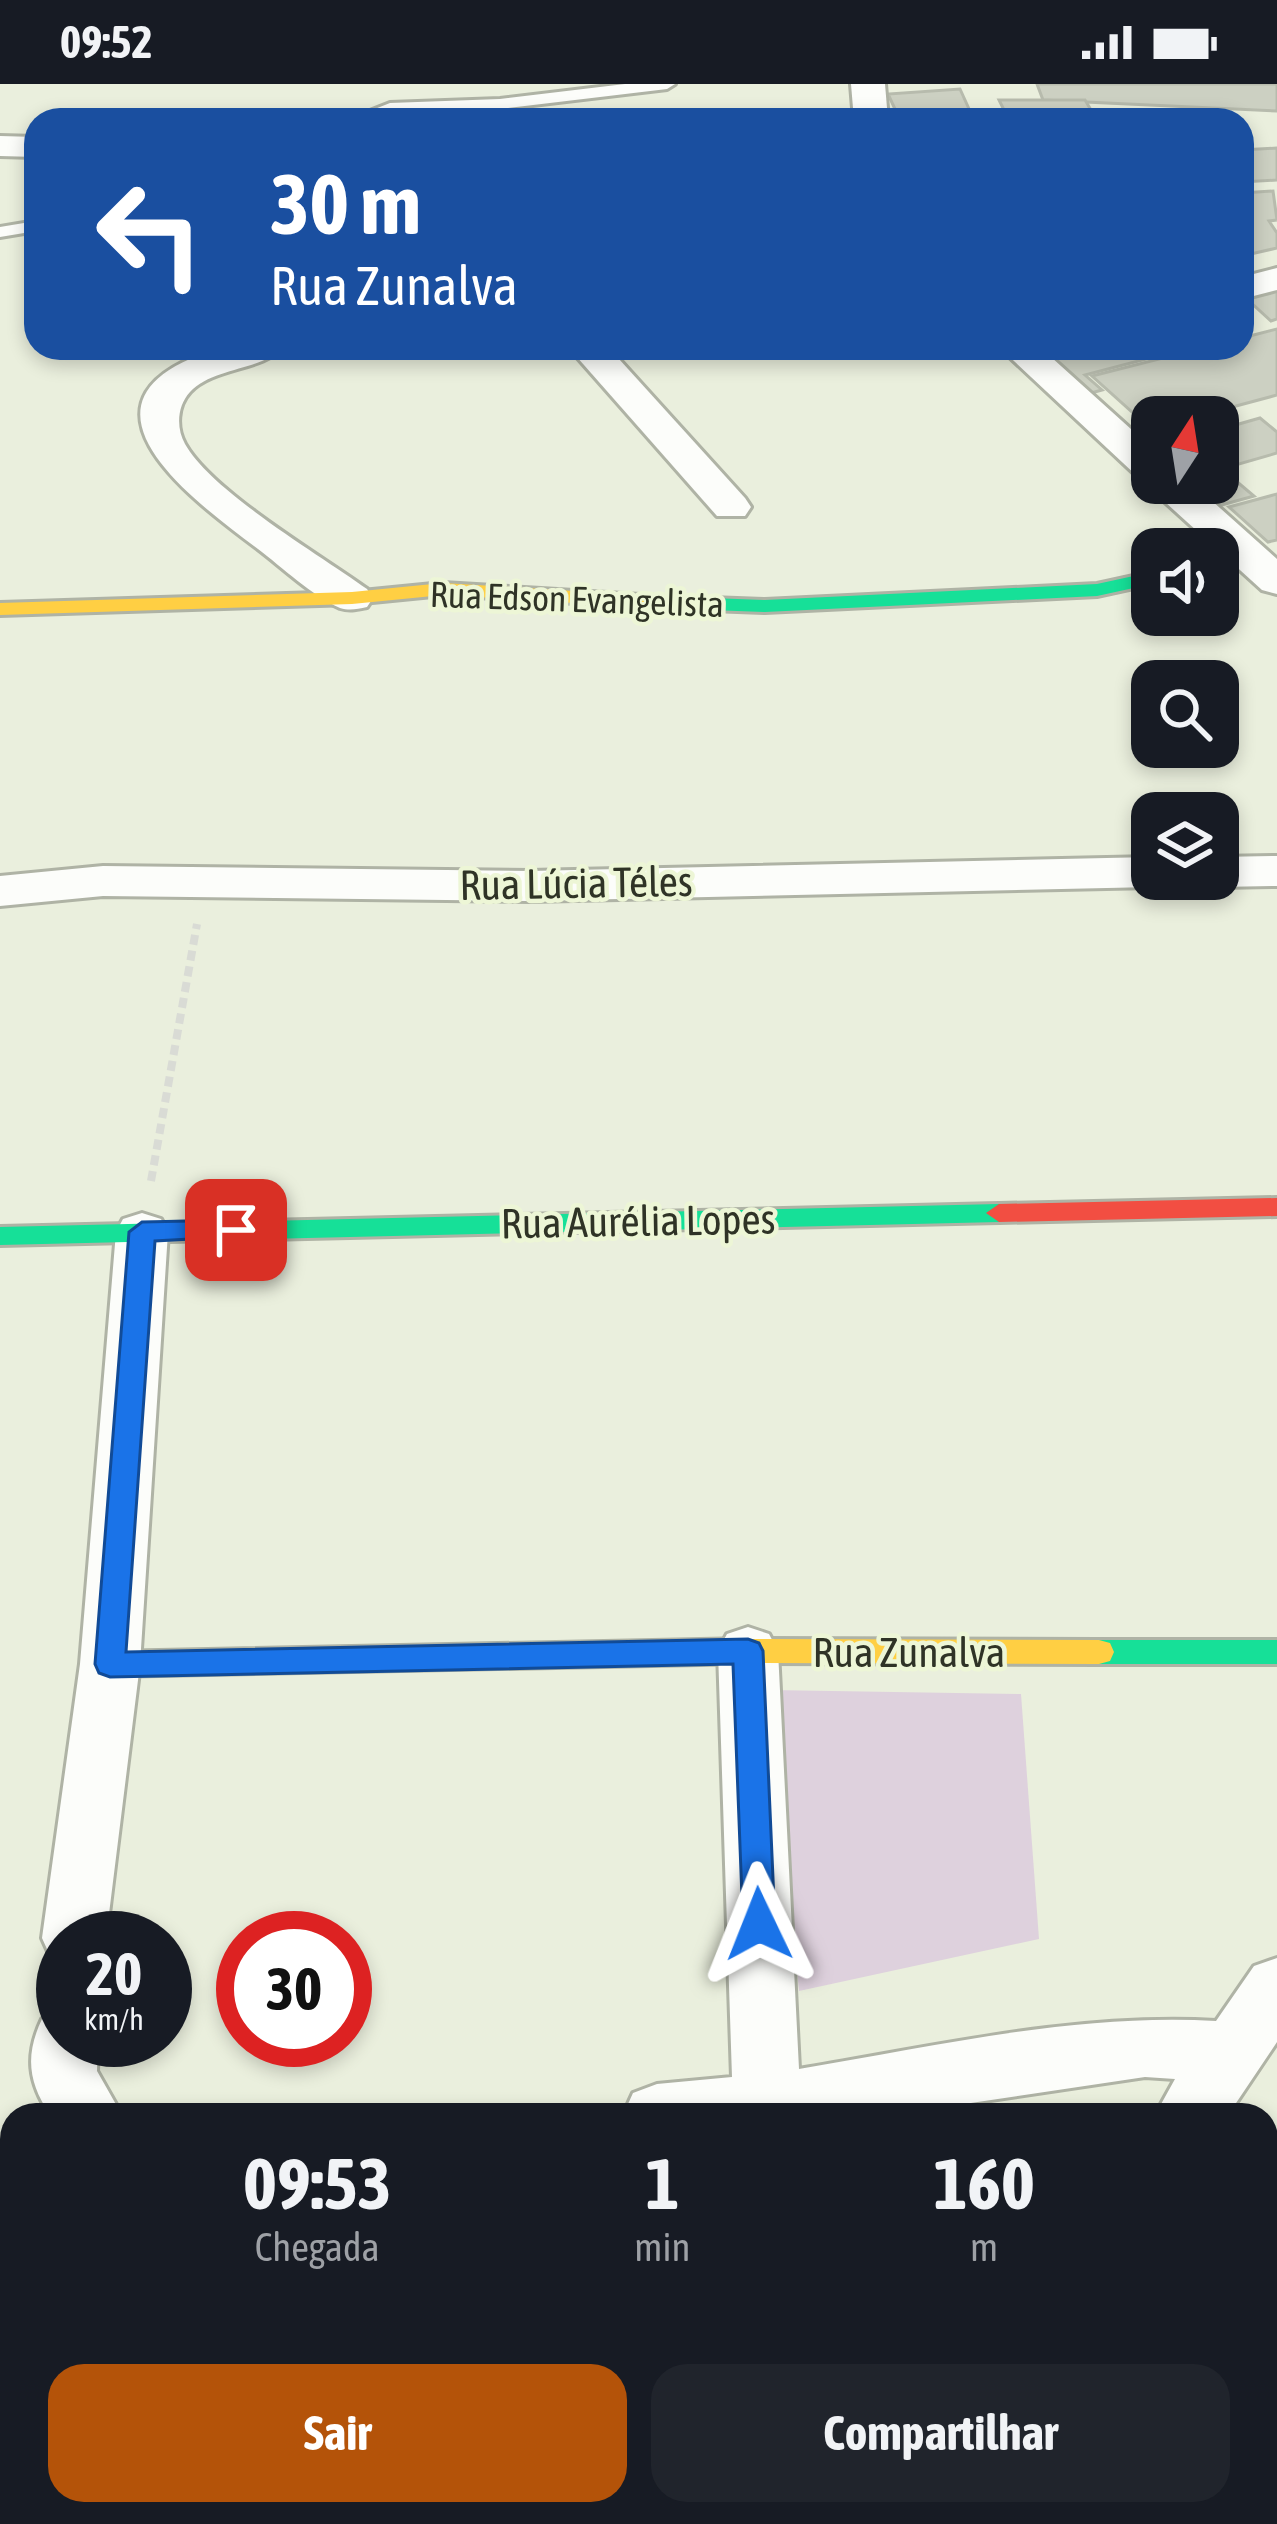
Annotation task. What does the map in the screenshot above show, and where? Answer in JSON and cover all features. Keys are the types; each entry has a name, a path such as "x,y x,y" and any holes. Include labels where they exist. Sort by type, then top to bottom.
{"street":[{"path":"222,360 172,387 158,414 163,441 184,471 352,598"},
{"path":"599,360 731,507"},
{"path":"1036,360 1131,449"},
{"path":"1188,504 1248,568"},
{"name":"Rua Edson Evangelista","path":"0,609 352,598 443,589 550,599 765,606 1097,590 1131,583"},
{"path":"1239,872 1277,871"},
{"name":"Rua Lúcia Téles","path":"0,891 104,881 530,886 1131,872"},
{"name":"Rua Aurélia Lopes","path":"0,1236 1277,1207"},
{"path":"78,1911 110,1664 142,1232"},
{"path":"748,1651 766,2103"},
{"name":"Rua Zunalva","path":"110,1664 748,1651 1277,1652"},
{"path":"1197,2103 1277,1988"},
{"path":"778,2103 1082,2054 1144,2047 1234,2051"},
{"path":"64,2067 63,2078 80,2103"}],"lane":[{"path":"390,108 500,104 667,84"}],"path":[{"path":"142,1232 205,882"}],"shaded area":[{"path":"770,1690 1021,1694 1039,1939 799,1991"}],"building":[{"path":"1037,84 1277,84 1277,111 1043,100"},
{"path":"960,89 969,108 894,108 888,94"},
{"path":"999,100 1085,100 1090,108 1003,108"},
{"path":"1277,148 1277,180 1254,181 1254,149"},
{"path":"1273,191 1277,220 1269,221 1277,233 1277,248 1254,253 1254,192"},
{"path":"1277,291 1277,319 1271,321 1254,305 1254,296"},
{"path":"1277,329 1277,395 1239,405 1239,396 1131,396 1131,411 1092,376 1155,360 1254,360 1254,335"},
{"path":"1053,360 1142,360 1085,375 1102,390 1091,393"},
{"path":"1260,418 1277,432 1277,453 1239,464 1239,424"},
{"path":"1239,483 1254,496 1239,500"},
{"path":"1277,494 1277,540 1268,542 1229,507"}],"traffic: fast":[{"path":"657,602 765,606 1097,590 1131,583"},
{"path":"0,1236 999,1213"},
{"path":"1099,1652 1277,1652"}],"traffic: slow":[{"path":"0,609 352,598 443,589 657,602"},
{"path":"110,1664 748,1651 1099,1652"}],"traffic: jam":[{"path":"999,1213 1277,1207"}],"route":[{"path":"236,1230 142,1232 110,1664 748,1651 759,1924"}]}
